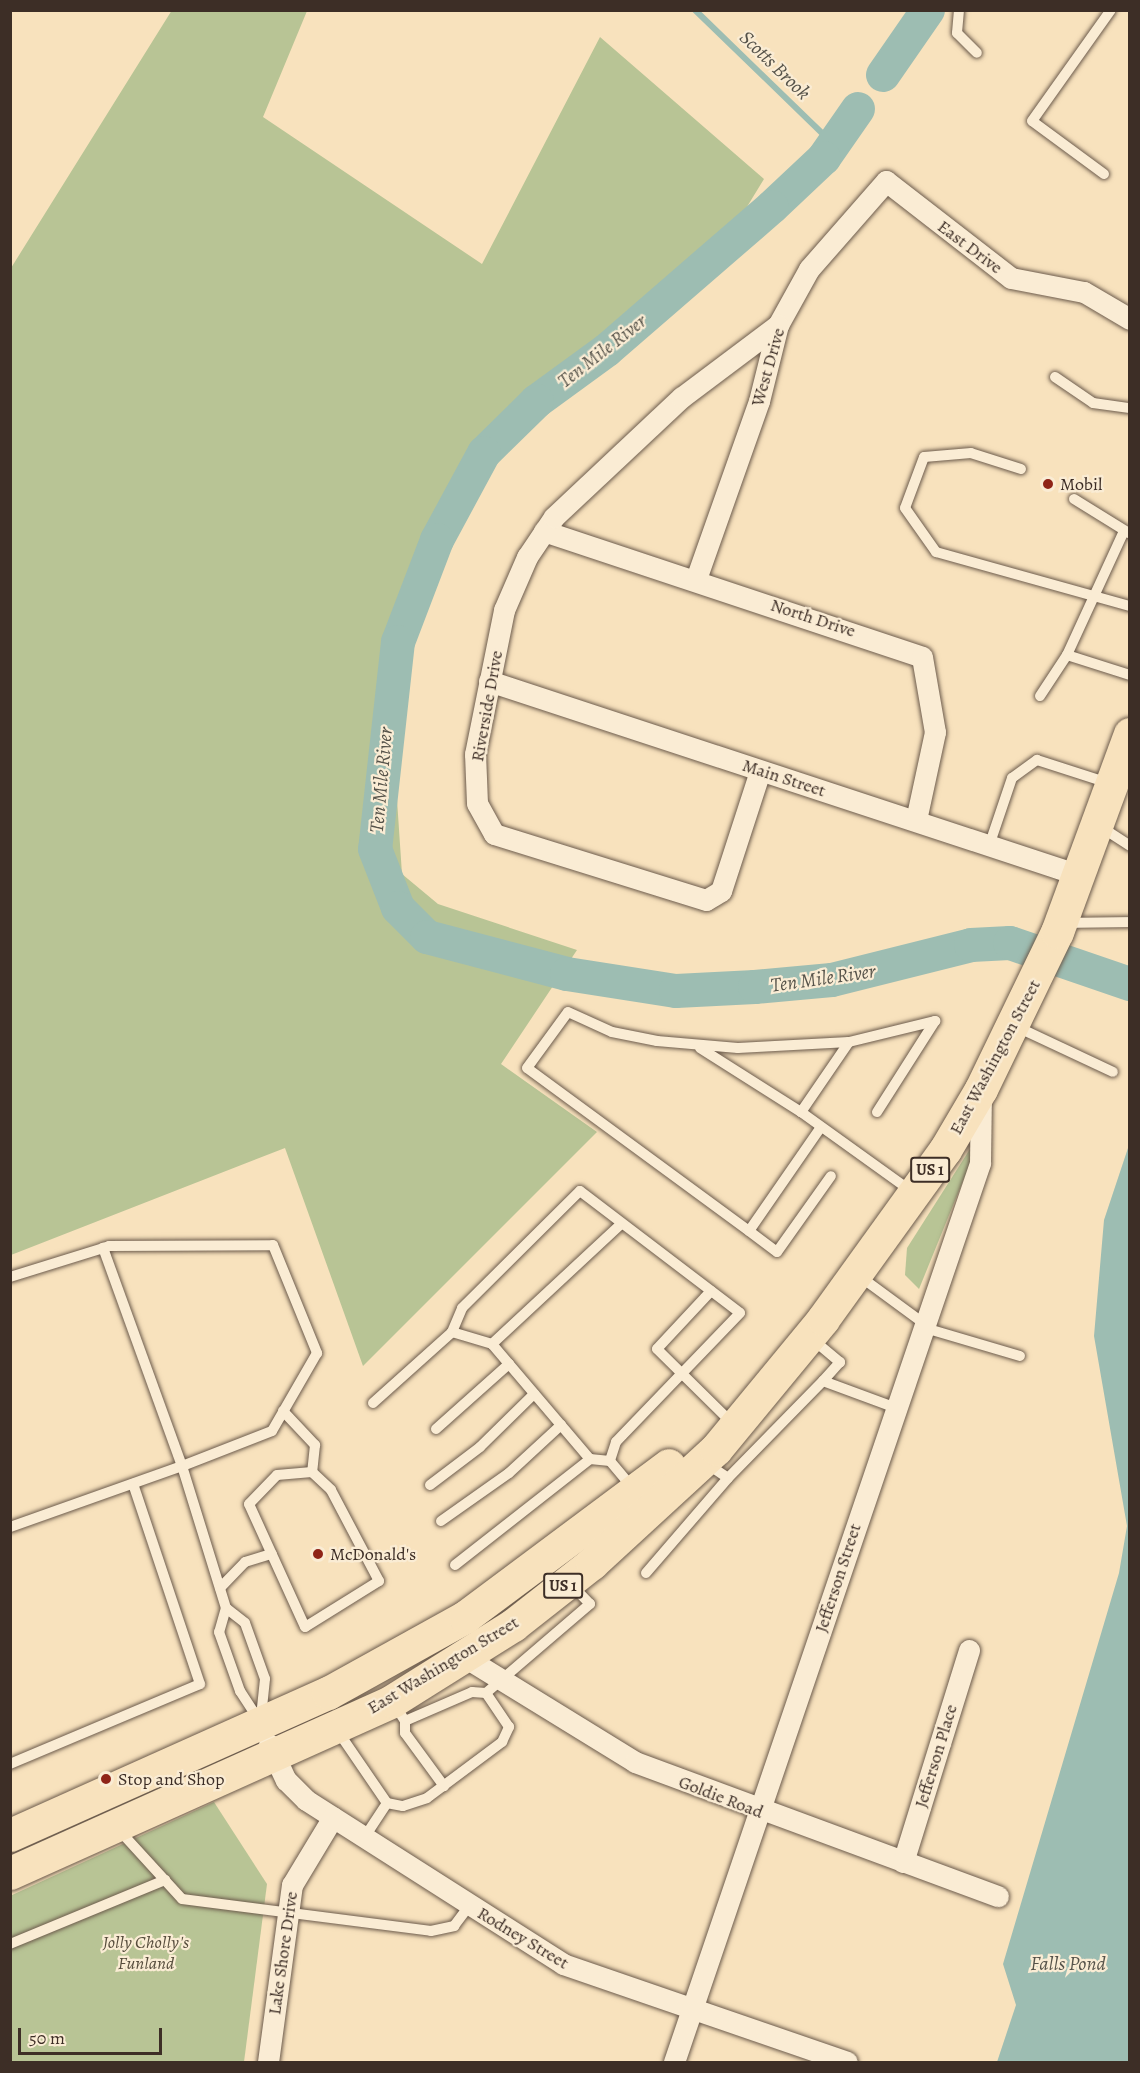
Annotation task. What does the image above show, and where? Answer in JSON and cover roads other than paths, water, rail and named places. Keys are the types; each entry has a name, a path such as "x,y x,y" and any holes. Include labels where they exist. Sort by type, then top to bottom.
{"main road":[{"name":"East Washington Street","path":"10,1873 335,1727 398,1711 463,1656 568,1582 716,1469 804,1342 914,1193 981,1089 1059,927 1130,734"},
{"name":"East Washington Street","path":"10,1835 261,1724 465,1617 637,1491 725,1416 804,1342"}],"street":[{"name":"East Drive","path":"886,181 1011,278 1084,292 1130,320"},
{"name":"West Drive","path":"696,579 759,401 778,325 816,261 886,181"},
{"name":"Riverside Drive","path":"760,771 721,891 706,900 528,848 494,834 477,803 475,754 504,610 544,531 600,468 778,325"},
{"name":"North Drive","path":"544,531 696,579 922,657 935,732 916,820"},
{"name":"Main Street","path":"489,681 760,771 990,843 1079,875"},
{"name":"Jefferson Street","path":"674,2062 980,1163 981,1089"},
{"name":"Jefferson Place","path":"903,1862 969,1650"},
{"name":"Goldie Road","path":"463,1656 493,1687 635,1762 758,1812 998,1896"},
{"name":"Rodney Street","path":"261,1724 286,1780 364,1838 563,1964 691,2011 847,2062"},
{"name":"Lake Shore Drive","path":"268,2062 292,1885 333,1817"}],"lane":[{"path":"959,10 957,33 977,53"},
{"path":"1104,174 1032,121 1111,10"},
{"path":"1055,377 1093,403 1130,408"},
{"path":"1021,469 971,453 924,457 905,508 936,552 1095,594 1130,606"},
{"path":"1040,696 1067,655 1126,532 1074,499"},
{"path":"1067,655 1130,675"},
{"path":"990,843 1012,778 1037,760 1112,785"},
{"path":"1098,825 1130,846"},
{"path":"1059,927 1130,922"},
{"path":"831,1176 777,1251 527,1068 568,1012 612,1032 697,1046 849,1042 935,1021 877,1112"},
{"path":"1012,1024 1113,1072"},
{"path":"801,1112 849,1042"},
{"path":"697,1046 801,1112 914,1193"},
{"path":"749,1231 821,1127"},
{"path":"374,1403 452,1332 462,1308 580,1191 740,1313 683,1377 616,1442 610,1461"},
{"path":"492,1344 621,1224"},
{"path":"10,1277 103,1248 273,1245 317,1353 272,1431 133,1484 10,1527"},
{"path":"103,1248 182,1466 220,1588 226,1608 219,1632 240,1691 261,1724"},
{"path":"855,1274 926,1326 1020,1356"},
{"path":"711,1291 657,1349 725,1416"},
{"path":"452,1332 492,1344 590,1459 610,1461 637,1491"},
{"path":"646,1573 716,1469 823,1381 840,1362 804,1342"},
{"path":"436,1429 509,1364"},
{"path":"823,1381 896,1408"},
{"path":"430,1485 480,1448 534,1394"},
{"path":"284,1411 315,1445 312,1472"},
{"path":"441,1521 509,1473 561,1425"},
{"path":"455,1565 590,1459"},
{"path":"312,1472 331,1490 380,1581 305,1627 249,1504 277,1475 312,1472"},
{"path":"10,1764 200,1684 133,1484"},
{"path":"220,1588 245,1562 272,1554"},
{"path":"444,1786 405,1733 398,1711 493,1687 590,1604 568,1582"},
{"path":"226,1608 245,1623 264,1678 261,1724"},
{"path":"335,1727 387,1803 402,1806 444,1786 502,1742 509,1727 493,1687"},
{"path":"364,1838 387,1803"},
{"path":"115,1825 182,1899 288,1914 445,1931 469,1905"},
{"path":"10,1944 165,1880"}],"water":[{"name":"Falls Pond","path":"1129,1145 1129,2062 997,2062 1016,2005 1003,1964 1119,1573 1127,1526 1094,1336 1104,1220"}],"waterway":[{"name":"Scotts Brook","path":"695,10 831,142"},
{"name":"Ten Mile River","path":"883,75 928,10"},
{"name":"Ten Mile River","path":"858,109 824,158 772,207 607,350 537,401 484,453 437,540 398,642 375,849 398,908 427,937 567,974 676,991 755,987 832,980 971,945 1010,943 1130,984"}],"place":[{"name":"Mobil","path":"1048,484"},
{"name":"McDonald's","path":"318,1554"},
{"name":"Stop and Shop","path":"106,1779"}],"park label":[{"name":"Jolly Cholly's Funland","path":"146,1953"}]}
